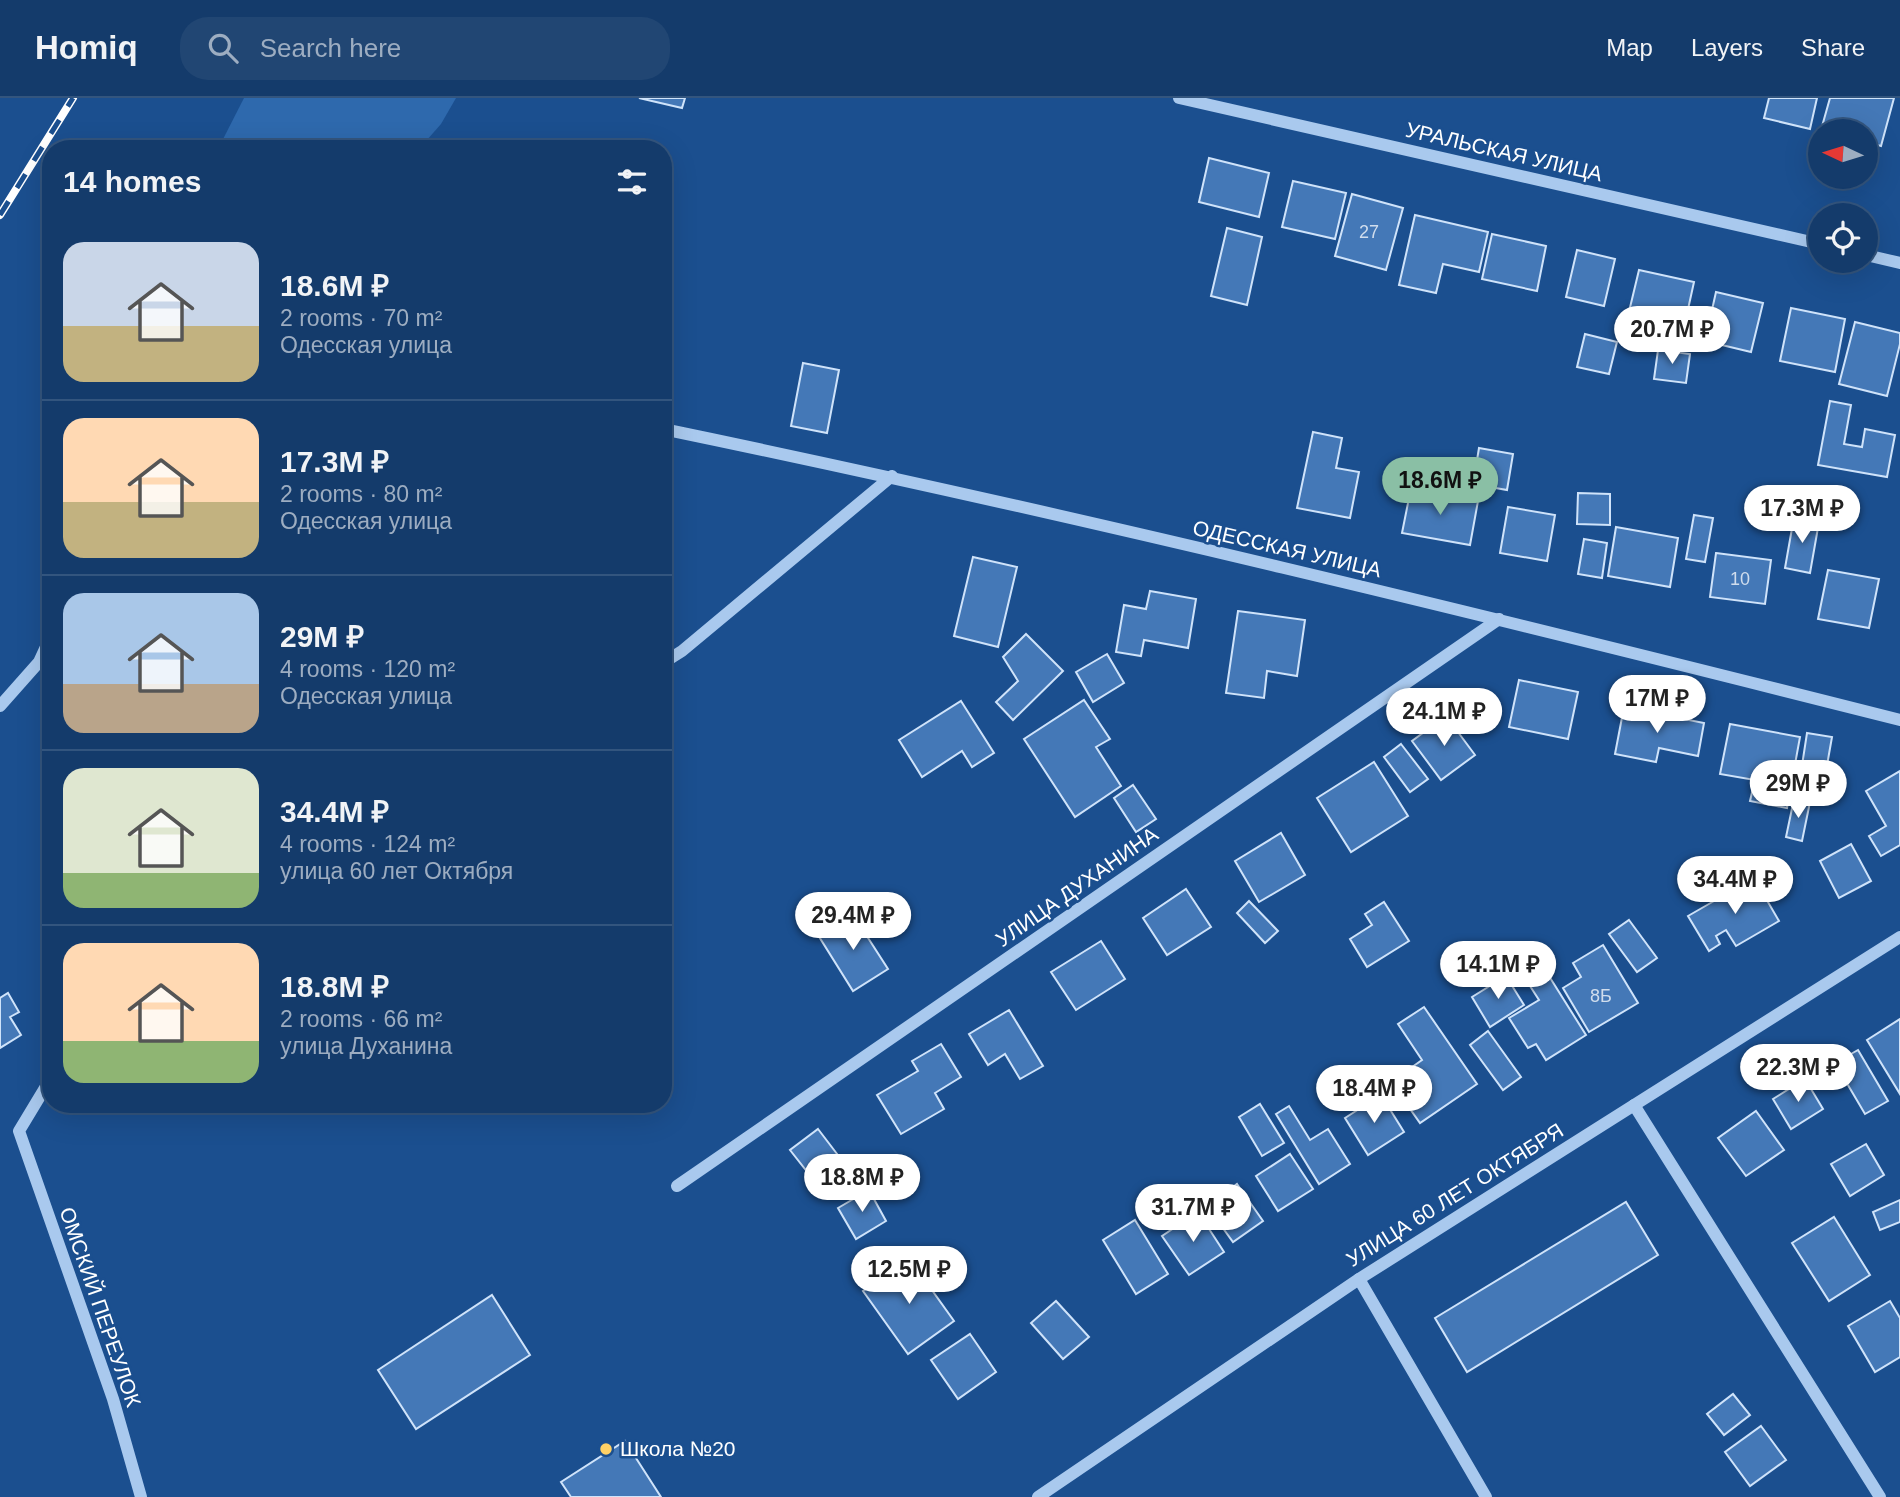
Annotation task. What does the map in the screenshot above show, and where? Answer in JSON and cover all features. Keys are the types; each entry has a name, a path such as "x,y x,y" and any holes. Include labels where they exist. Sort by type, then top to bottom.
{"street":[{"name":"УРАЛЬСКАЯ УЛИЦА","path":"1179,98 1808,241"},
{"path":"1878,257 1900,262"},
{"name":"ОДЕССКАЯ УЛИЦА","path":"672,431 892,477 1499,619 1900,720"},
{"path":"672,657 892,477"},
{"name":"УЛИЦА ДУХАНИНА","path":"677,1186 1499,619"},
{"path":"0,706 38,663 42,655"},
{"name":"УЛИЦА 60 ЛЕТ ОКТЯБРЯ","path":"1038,1497 1359,1279 1900,937"},
{"name":"ОМСКИЙ ПЕРЕУЛОК","path":"42,1093 19,1130 113,1399 141,1497"},
{"path":"1634,1105 1881,1497"},
{"path":"1359,1279 1486,1497"}],"shaded area":[{"path":"244,98 456,98 441,124 427,140 223,140"}],"building":[{"path":"639,98 685,98 682,108"},
{"path":"1769,98 1817,98 1812,119 1808,119 1808,129 1764,118"},
{"path":"1830,98 1894,98 1881,146 1878,145 1878,119 1824,119"},
{"path":"1209,158 1269,173 1259,217 1199,202"},
{"path":"1293,181 1346,193 1335,239 1282,227"},
{"path":"1352,194 1403,208 1386,270 1335,256"},
{"path":"1415,215 1488,232 1479,272 1443,264 1436,293 1399,285"},
{"path":"1227,228 1262,237 1247,305 1211,296"},
{"path":"1492,234 1546,246 1537,291 1482,279"},
{"path":"1577,250 1615,259 1604,306 1566,297"},
{"path":"1639,270 1694,282 1683,332 1627,320"},
{"path":"1716,292 1763,303 1751,352 1705,341"},
{"path":"1791,308 1845,319 1835,372 1780,361"},
{"path":"1855,322 1900,333 1900,344 1887,396 1839,384"},
{"path":"1585,334 1617,342 1609,374 1577,367"},
{"path":"1658,350 1690,354 1686,383 1654,379"},
{"path":"803,363 839,370 827,433 791,426"},
{"path":"1830,401 1851,405 1844,444 1862,447 1865,429 1895,435 1887,477 1818,465"},
{"path":"1313,432 1342,438 1336,468 1359,472 1350,518 1297,508"},
{"path":"1479,448 1513,454 1507,490 1473,484"},
{"path":"1411,488 1478,501 1470,545 1402,533"},
{"path":"1578,493 1610,494 1610,525 1577,524"},
{"path":"1508,507 1555,515 1547,561 1500,553"},
{"path":"1694,515 1713,518 1705,562 1686,559"},
{"path":"1794,517 1819,522 1810,573 1785,568"},
{"path":"1616,527 1678,538 1670,587 1608,576"},
{"path":"1584,539 1607,543 1602,578 1578,574"},
{"path":"1716,553 1771,560 1765,604 1710,597"},
{"path":"973,557 1017,567 998,647 954,636"},
{"path":"1828,570 1879,579 1869,628 1818,619"},
{"path":"1150,591 1196,599 1188,648 1144,640 1141,656 1116,652 1124,605 1146,609"},
{"path":"1238,611 1305,620 1297,676 1267,671 1264,698 1226,693"},
{"path":"1026,634 1063,671 1013,720 996,702 1018,681 1003,657"},
{"path":"1107,654 1124,683 1093,702 1076,672"},
{"path":"1519,680 1578,692 1568,739 1509,727"},
{"path":"1084,700 1110,739 1096,747 1121,786 1075,817 1024,739"},
{"path":"961,701 994,753 972,767 962,751 922,777 899,740"},
{"path":"1624,707 1704,723 1698,756 1659,748 1656,762 1615,754"},
{"path":"1446,716 1475,755 1441,780 1412,741"},
{"path":"1730,724 1800,737 1787,808 1750,801 1755,780 1720,774"},
{"path":"1807,733 1832,737 1823,788 1799,785"},
{"path":"1401,744 1428,779 1410,792 1384,757"},
{"path":"1374,762 1408,816 1351,852 1317,798"},
{"path":"1900,771 1900,845 1881,856 1869,836 1886,826 1866,791"},
{"path":"1133,785 1156,819 1136,832 1114,798"},
{"path":"1794,799 1810,802 1802,841 1786,837"},
{"path":"1281,833 1305,875 1259,902 1235,861"},
{"path":"1851,844 1871,881 1839,898 1820,861"},
{"path":"1754,878 1779,921 1736,946 1726,930 1716,936 1720,944 1709,951 1688,916"},
{"path":"1186,889 1211,927 1167,955 1143,918"},
{"path":"1249,901 1278,931 1265,943 1237,913"},
{"path":"1384,902 1409,941 1367,967 1350,939 1372,925 1365,914"},
{"path":"852,913 888,969 853,991 818,935"},
{"path":"1629,920 1657,958 1637,972 1609,934"},
{"path":"1101,941 1125,979 1076,1010 1051,972"},
{"path":"1603,945 1638,1003 1589,1032 1563,988 1581,977 1573,963"},
{"path":"1537,957 1586,1035 1546,1060 1536,1044 1528,1048 1509,1018 1539,1000 1519,969"},
{"path":"1506,976 1524,1005 1490,1027 1472,997"},
{"path":"8,993 19,1012 10,1017 21,1035 0,1048 0,998"},
{"path":"1424,1007 1477,1084 1420,1123 1391,1082 1422,1060 1398,1024"},
{"path":"1009,1010 1043,1066 1020,1079 1005,1054 988,1065 969,1034"},
{"path":"1900,1019 1900,1094 1867,1040"},
{"path":"1488,1031 1521,1077 1503,1090 1470,1045"},
{"path":"941,1044 961,1077 935,1093 944,1109 901,1134 877,1095 918,1071 912,1061"},
{"path":"1858,1050 1888,1101 1865,1114 1835,1063"},
{"path":"1805,1079 1823,1109 1791,1129 1773,1099"},
{"path":"1381,1095 1404,1132 1368,1155 1345,1118"},
{"path":"1260,1104 1284,1143 1262,1156 1239,1117"},
{"path":"1289,1106 1310,1140 1328,1129 1350,1164 1319,1184 1276,1114"},
{"path":"1756,1111 1784,1150 1746,1176 1718,1138"},
{"path":"818,1129 847,1167 820,1188 790,1150"},
{"path":"1866,1144 1884,1175 1850,1196 1831,1164"},
{"path":"1290,1154 1313,1189 1278,1211 1256,1176"},
{"path":"1237,1184 1263,1221 1233,1242 1207,1206"},
{"path":"869,1190 886,1221 856,1239 838,1208"},
{"path":"1900,1200 1900,1222 1880,1230 1873,1212"},
{"path":"1626,1202 1658,1255 1467,1372 1435,1318"},
{"path":"1198,1212 1224,1252 1189,1275 1162,1236"},
{"path":"1834,1217 1870,1275 1829,1301 1792,1243"},
{"path":"1135,1220 1168,1274 1136,1294 1103,1240"},
{"path":"909,1258 954,1321 908,1354 863,1291"},
{"path":"492,1295 530,1355 416,1429 378,1370"},
{"path":"1056,1301 1089,1337 1063,1359 1031,1323"},
{"path":"1890,1301 1900,1318 1900,1357 1875,1372 1848,1326"},
{"path":"970,1334 996,1372 958,1399 931,1360"},
{"path":"1733,1394 1750,1415 1724,1435 1707,1414"},
{"path":"1761,1426 1786,1460 1750,1486 1725,1452"},
{"path":"625,1441 661,1497 571,1497 561,1482"}],"railway":[{"path":"47,140 73,98"},
{"path":"0,215 42,148"}],"place":[{"name":"Школа №20","path":"606,1449"}]}
